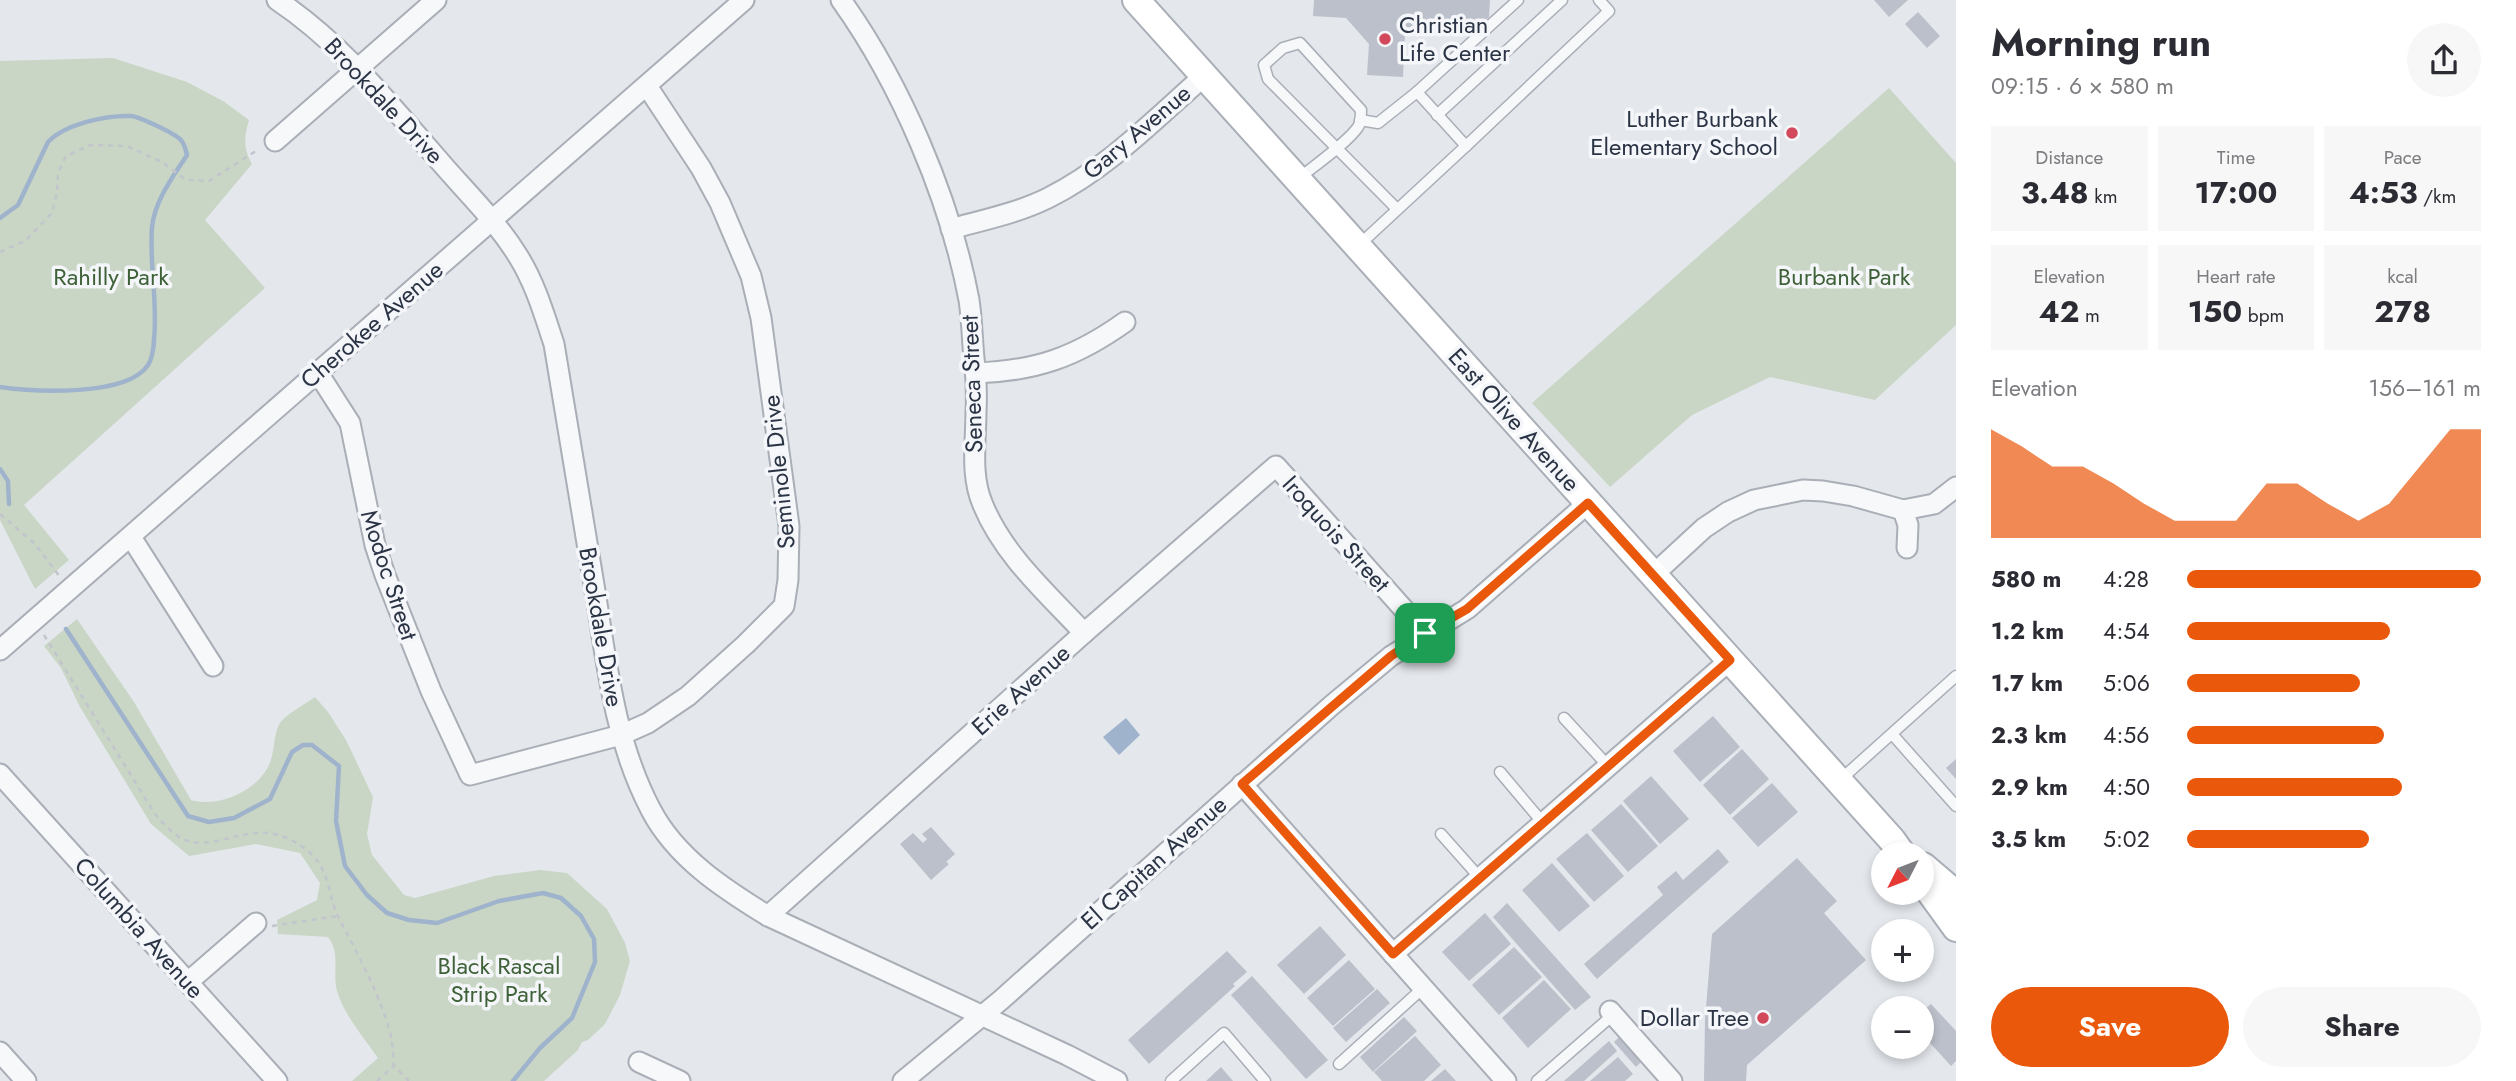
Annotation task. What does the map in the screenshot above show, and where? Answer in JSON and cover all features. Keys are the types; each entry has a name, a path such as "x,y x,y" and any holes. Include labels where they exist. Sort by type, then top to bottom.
{"main road":[{"name":"East Olive Avenue","path":"1136,0 1894,842"},
{"path":"1934,875 1956,894"},
{"path":"1934,896 1954,921"}],"street":[{"name":"Brookdale Drive","path":"276,0 318,30 358,68 493,220 519,257 537,293 554,344 608,680 621,736 652,811 669,836 725,890 768,916 1067,1055 1117,1081"},
{"path":"275,141 436,0"},
{"name":"Cherokee Avenue","path":"0,650 744,0"},
{"name":"Seneca Street","path":"841,0 880,61 929,164 951,229 969,301 976,373 975,475 981,502 992,526 1012,556 1084,633"},
{"name":"Gary Avenue","path":"951,229 1003,215 1046,199 1071,186 1127,146 1204,76"},
{"name":"Seminole Drive","path":"470,775 621,736 669,710 747,644 784,606 788,580 789,526 761,318 751,276 720,203 701,168 647,86"},
{"path":"976,373 1008,372 1040,366 1080,351 1125,322"},
{"name":"Modoc Street","path":"317,373 350,423 375,545 384,575 431,691 470,775"},
{"name":"Erie Avenue","path":"768,916 1084,633 1276,466"},
{"name":"Iroquois Street","path":"1276,466 1425,633"},
{"path":"1653,575 1704,528 1728,512 1754,500 1803,490 1823,491 1903,510 1934,504 1956,487"},
{"name":"El Capitan Avenue","path":"903,1081 1381,664 1425,633 1467,609 1588,503"},
{"path":"1903,510 1908,525 1907,548"},
{"path":"131,537 213,666"},
{"path":"1393,954 1730,660"},
{"name":"Columbia Avenue","path":"0,774 277,1081"},
{"path":"1242,784 1506,1081"},
{"path":"188,982 256,923"},
{"path":"1612,1012 1672,1081"},
{"path":"0,1052 26,1081"},
{"path":"639,1062 680,1081"}],"lane":[{"path":"1360,120 1378,123 1417,92 1518,0"},
{"path":"1437,115 1562,0"},
{"path":"1358,247 1609,11 1599,0"},
{"path":"1297,180 1335,149 1359,126 1361,110 1300,43 1283,48 1264,65 1268,79 1335,149 1397,209"},
{"path":"1417,92 1466,146"},
{"path":"1839,782 1956,676"},
{"path":"1564,718 1608,766"},
{"path":"1892,734 1956,806"},
{"path":"1500,772 1543,823"},
{"path":"1440,834 1479,878"},
{"path":"1339,1064 1423,988"},
{"path":"1537,1081 1612,1012"},
{"path":"1171,1081 1224,1033 1265,1081"}],"path":[{"path":"0,252 25,241 52,212 58,173 66,156 91,145 127,146 162,162 186,180 209,181 252,152 275,141"},
{"path":"0,514 35,544 68,591"},
{"path":"33,622 48,640 155,814 173,833 184,840 199,844 253,831 280,835 307,849 317,861 327,878 338,916 370,978 390,1032 394,1066 409,1081"},
{"path":"256,923 274,927 338,916"},
{"path":"377,1081 394,1066"}],"green space":[{"name":"Rahilly Park","path":"113,58 187,82 223,101 249,120 245,143 252,164 205,220 265,288 24,505 69,560 35,589 0,520 0,61"},
{"name":"Burbank Park","path":"1889,88 1956,163 1956,325 1875,400 1770,377 1692,415 1610,487 1532,403"},
{"name":"Black Rascal Strip Park","path":"77,619 134,702 191,800 213,802 236,795 256,783 269,765 280,723 315,697 346,740 373,797 367,834 372,855 404,895 415,898 494,876 540,870 567,873 607,909 625,943 630,961 620,995 605,1024 588,1040 582,1042 578,1050 544,1081 352,1081 378,1058 340,1000 332,943 328,937 278,934 277,920 317,900 320,883 300,853 256,844 189,856 151,824 80,707 61,668 44,646"}],"water":[{"path":"1126,718 1140,735 1119,755 1103,737"}],"building":[{"name":"Christian Life Center","path":"1314,0 1490,0 1489,17 1479,26 1418,22 1417,34 1405,34 1403,77 1367,75 1369,44 1346,18 1313,16"},
{"path":"1874,0 1908,0 1889,17"},
{"path":"1918,12 1940,36 1927,48 1905,24"},
{"path":"1713,716 1740,747 1700,782 1673,751"},
{"path":"1742,749 1769,779 1730,815 1703,785"},
{"path":"1956,759 1956,779 1946,768"},
{"path":"1651,776 1689,819 1660,844 1623,801"},
{"path":"1772,783 1798,812 1758,847 1732,818"},
{"path":"1621,804 1658,846 1628,872 1591,830"},
{"path":"931,827 955,854 946,862 949,864 931,880 900,844 913,833 923,843 927,839 922,834"},
{"path":"1587,833 1624,876 1594,902 1556,859"},
{"path":"1718,849 1729,862 1597,979 1584,964 1663,895 1657,887 1676,871 1683,880"},
{"path":"1797,858 1837,901 1824,913 1866,960 1747,1065 1746,1081 1704,1081 1705,1020 1712,934"},
{"path":"1552,863 1590,906 1559,932 1522,890"},
{"path":"1507,903 1591,997 1575,1010 1493,917"},
{"path":"1485,913 1511,944 1469,981 1442,952"},
{"path":"1320,926 1346,955 1304,994 1277,965"},
{"path":"1514,947 1542,977 1499,1015 1472,985"},
{"path":"1227,951 1247,972 1149,1064 1128,1040"},
{"path":"1349,960 1375,989 1333,1026 1307,998"},
{"path":"1252,976 1328,1060 1306,1079 1231,995"},
{"path":"1544,980 1571,1009 1528,1048 1502,1018"},
{"path":"1377,989 1390,1003 1346,1042 1333,1028"},
{"path":"1934,1007 1956,1031 1956,1061 1951,1066 1934,1047"},
{"path":"1404,1017 1417,1031 1373,1072 1360,1057"},
{"path":"1623,1033 1645,1058 1636,1067 1614,1042"},
{"path":"1415,1036 1441,1065 1424,1081 1382,1081 1374,1072"},
{"path":"1609,1041 1617,1051 1584,1081 1564,1081"},
{"path":"1618,1057 1633,1074 1625,1081 1590,1081"},
{"path":"1221,1067 1233,1081 1206,1081"},
{"path":"1445,1069 1456,1081 1431,1081"}],"waterway":[{"path":"0,218 18,205 48,142 75,126 98,119 131,116 172,133 185,147 187,155 161,198 152,227 155,325 153,349 148,365 137,375 121,383 101,387 56,391 0,387"},
{"path":"0,469 8,481 9,504"},
{"path":"66,629 188,816 209,822 234,818 270,799 292,752 303,745 312,745 339,766 336,821 345,866 367,895 387,913 409,920 437,923 499,901 543,893 561,898 581,916 594,939 595,962 572,1018 540,1048 513,1081"}],"place":[{"name":"Christian Life Center","path":"1385,39"},
{"name":"Luther Burbank Elementary School","path":"1792,133"},
{"name":"Dollar Tree","path":"1763,1018"}],"route":[{"path":"1588,503 1730,660 1393,954 1242,784 1391,656 1425,633 1467,609 1588,503"}]}
